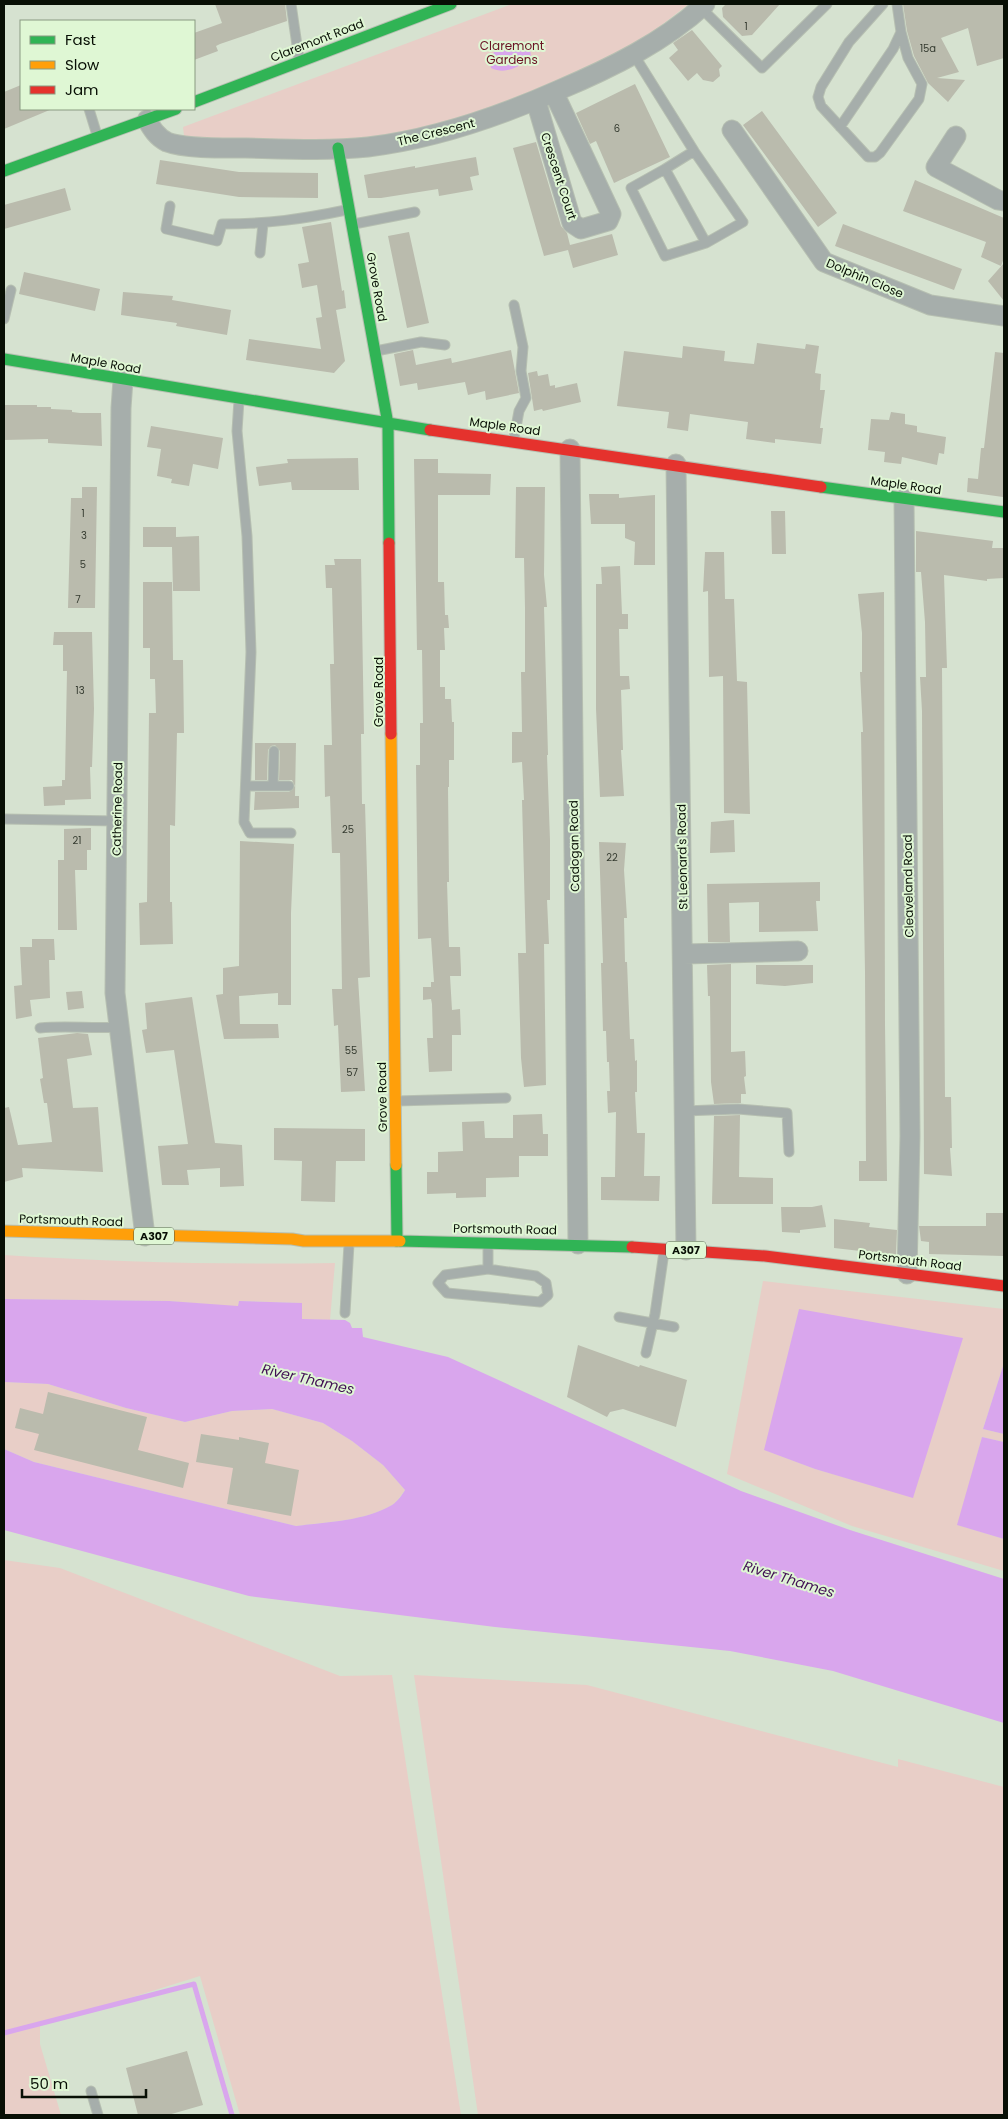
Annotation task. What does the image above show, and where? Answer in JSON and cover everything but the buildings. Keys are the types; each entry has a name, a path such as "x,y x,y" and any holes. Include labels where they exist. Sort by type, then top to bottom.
{"street":[{"name":"Claremont Road","path":"195,102 451,4"},
{"name":"The Crescent","path":"147,120 155,133 161,138 180,145 294,150 368,147 418,139 477,123 536,101 590,77 634,55 669,33 703,6"},
{"name":"Crescent Court","path":"536,101 572,223 581,229 608,221 611,214 554,93"},
{"path":"4,171 173,110"},
{"name":"Dolphin Close","path":"732,130 824,262 930,305 1004,316"},
{"path":"956,136 936,167 998,200 1004,201"},
{"name":"Grove Road","path":"338,148 388,424 396,1241"},
{"name":"Maple Road","path":"4,359 388,424 570,448 904,499 1004,512"},
{"name":"Catherine Road","path":"123,380 121,408 115,993 145,1236"},
{"name":"Cadogan Road","path":"570,448 578,1244"},
{"name":"St Leonard's Road","path":"676,464 686,1250"},
{"name":"Cleaveland Road","path":"904,499 910,1136 906,1274"},
{"path":"683,954 798,951"},
{"name":"Portsmouth Road","path":"4,1231 349,1241 578,1244 686,1250 800,1260 1004,1286"}],"lane":[{"path":"291,4 299,62"},
{"path":"703,6 762,68 827,4"},
{"path":"883,4 849,42 821,87 818,97 821,106 868,157 875,157 880,153 919,98 922,84 908,58 901,32 897,4"},
{"path":"840,127 893,49 901,32"},
{"path":"634,55 694,151 743,222 706,243 665,256 631,188 694,151"},
{"path":"90,110 97,138"},
{"path":"665,169 706,243"},
{"path":"170,206 166,229 218,241 222,224 263,224 300,220 349,209"},
{"path":"352,225 415,212"},
{"path":"260,253 263,224"},
{"path":"4,319 11,290"},
{"path":"514,306 523,347 521,371 526,398 519,411 514,441"},
{"path":"374,352 421,342 444,345"},
{"path":"239,400 237,431 247,536 251,652 244,822 250,833 291,833"},
{"path":"273,786 274,751"},
{"path":"246,786 289,786"},
{"path":"4,819 117,821"},
{"path":"40,1028 65,1026 91,1029 119,1027"},
{"path":"396,1100 506,1098"},
{"path":"684,1112 738,1109 787,1113 789,1152"},
{"path":"345,1312 349,1241"},
{"path":"488,1242 488,1270"},
{"path":"646,1353 653,1323 664,1249"},
{"path":"488,1270 536,1276 546,1283 548,1294 540,1302 447,1293 438,1283 445,1275 488,1270"},
{"path":"619,1317 674,1327"},
{"path":"91,2090 98,2115"}],"green space":[{"name":"Claremont Gardens","path":"512,4 689,4 646,37 583,73 412,136 293,145 184,136 183,127"},
{"path":"4,1255 252,1264 335,1263 330,1320 302,1319 301,1303 239,1301 238,1307 169,1301 4,1299"},
{"path":"763,1281 1004,1309 1004,1363 983,1429 1004,1434 1004,1442 982,1437 958,1525 1004,1539 1004,1571 852,1526 727,1474","holes":["799,1309 913,1497 815,1469 765,1450"]},
{"path":"4,1382 48,1384 126,1408 185,1422 232,1411 272,1409 323,1423 352,1441 383,1465 405,1490 392,1505 358,1518 296,1526 34,1462 4,1449"},
{"path":"4,1560 60,1568 340,1676 392,1675 461,2115 240,2115 200,1976 40,2026 40,2044 61,2115 4,2115"},
{"path":"414,1675 587,1685 898,1767 898,1759 1004,1787 1004,2115 478,2115"}],"water":[{"path":"505,43 520,43 530,48 531,58 517,67 507,70 502,71 491,68 493,53"},
{"name":"River Thames","path":"4,1299 169,1301 238,1306 239,1301 302,1303 302,1319 345,1320 350,1323 352,1328 362,1328 363,1337 448,1357 741,1491 850,1530 1004,1579 1004,1723 833,1671 730,1651 495,1627 249,1596 4,1530 4,1449 34,1462 296,1526 358,1518 394,1504 405,1490 383,1465 352,1441 323,1423 272,1409 232,1411 185,1422 126,1408 48,1384 4,1382"},
{"path":"799,1309 963,1338 913,1498 815,1469 764,1450"},
{"path":"1004,1363 1004,1434 983,1429"},
{"path":"982,1437 1004,1442 1004,1539 957,1525"}],"waterway":[{"path":"4,2033 194,1984 232,2115"}],"traffic: fast":[{"path":"195,102 451,4"},
{"path":"4,171 173,110"},
{"path":"338,148 388,424 389,543"},
{"path":"4,359 430,430"},
{"path":"821,487 1004,512"},
{"path":"396,1165 397,1241"},
{"path":"400,1241 632,1247"}],"traffic: slow":[{"path":"391,734 396,1165"},
{"path":"4,1231 292,1239 304,1241 400,1241"}],"traffic: jam":[{"path":"430,430 821,487"},
{"path":"389,543 391,734"},
{"path":"632,1247 765,1256 1004,1286"}]}
